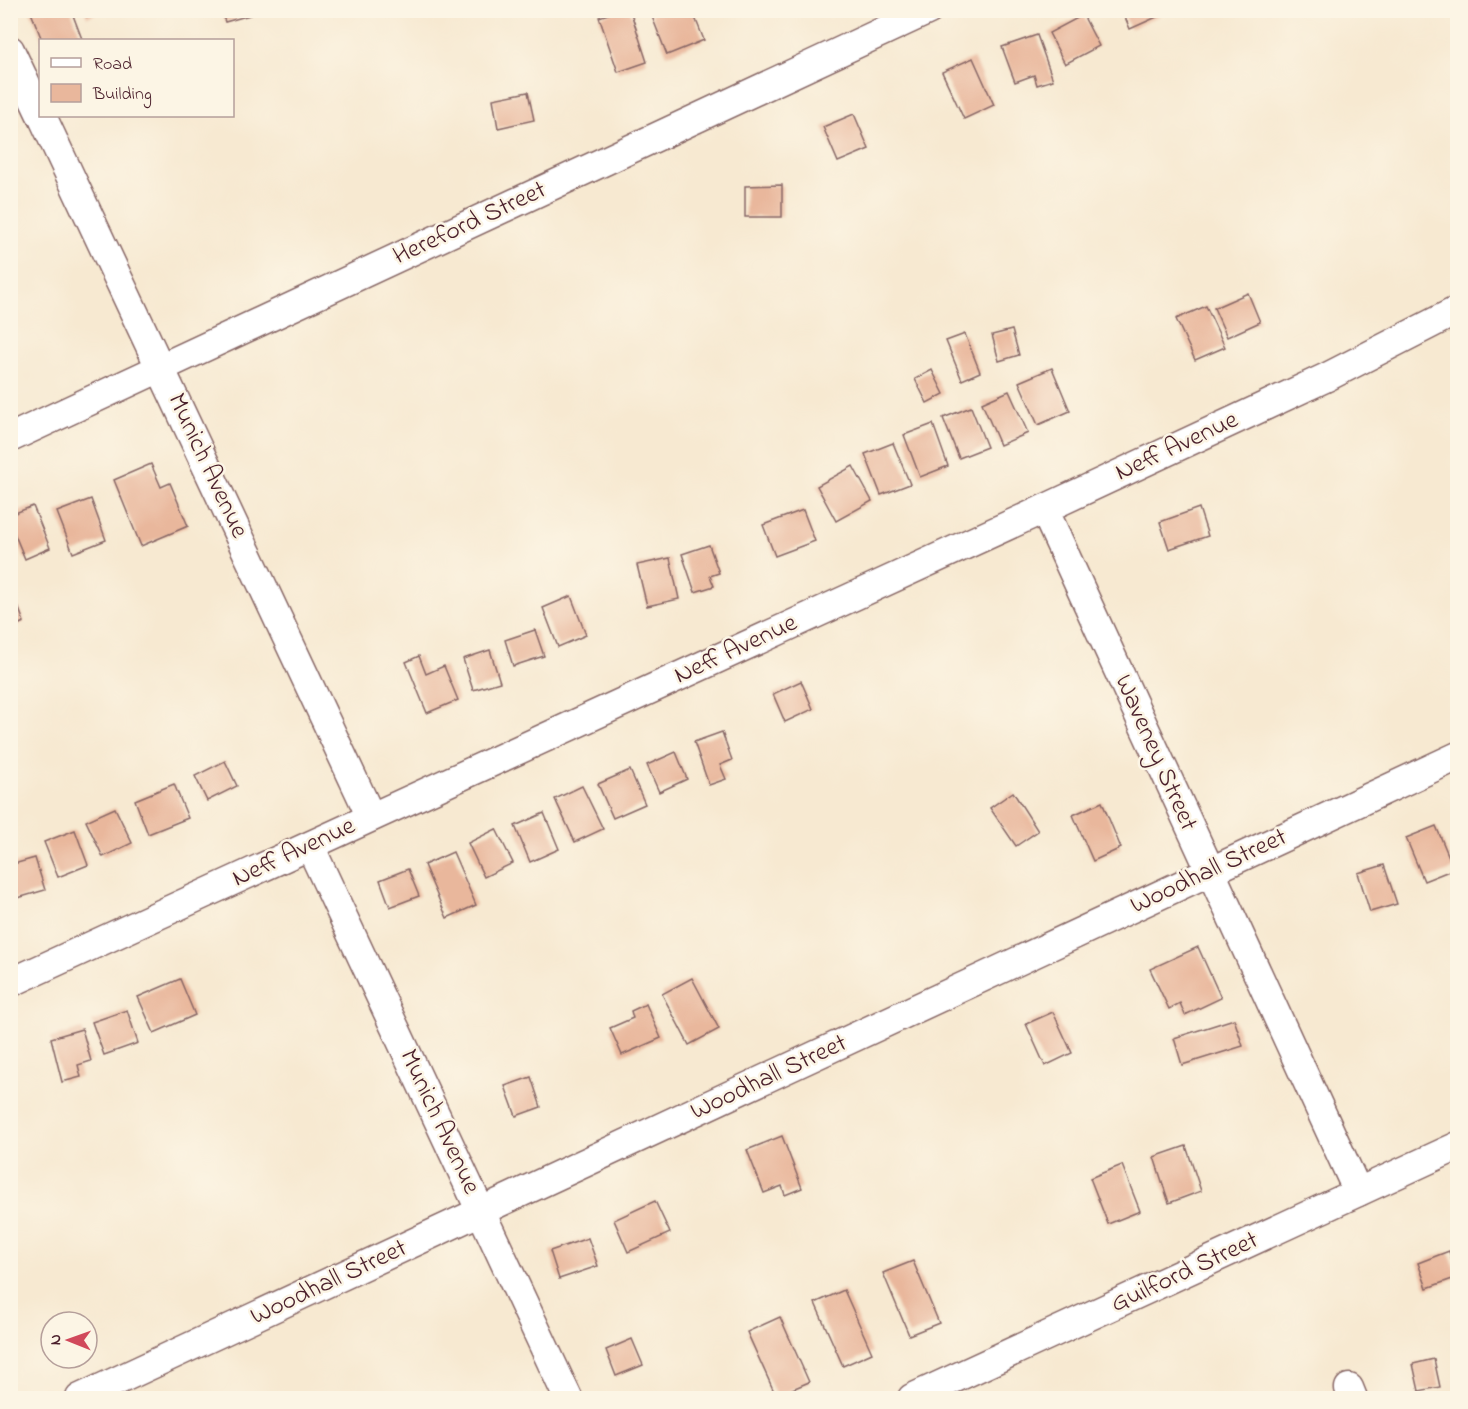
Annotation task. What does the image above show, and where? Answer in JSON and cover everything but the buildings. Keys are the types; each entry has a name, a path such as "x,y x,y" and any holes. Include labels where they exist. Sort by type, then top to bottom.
{"street":[{"name":"Hereford Street","path":"10,438 929,10"},
{"name":"Munich Avenue","path":"10,50 39,110"},
{"name":"Munich Avenue","path":"42,117 371,817"},
{"name":"Neff Avenue","path":"10,983 1044,509 1327,377 1458,310"},
{"name":"Waveney Street","path":"1044,509 1358,1192"},
{"name":"Woodhall Street","path":"80,1398 1458,756"},
{"name":"Munich Avenue","path":"310,846 568,1398"},
{"name":"Guilford Street","path":"912,1398 1458,1146"}]}
